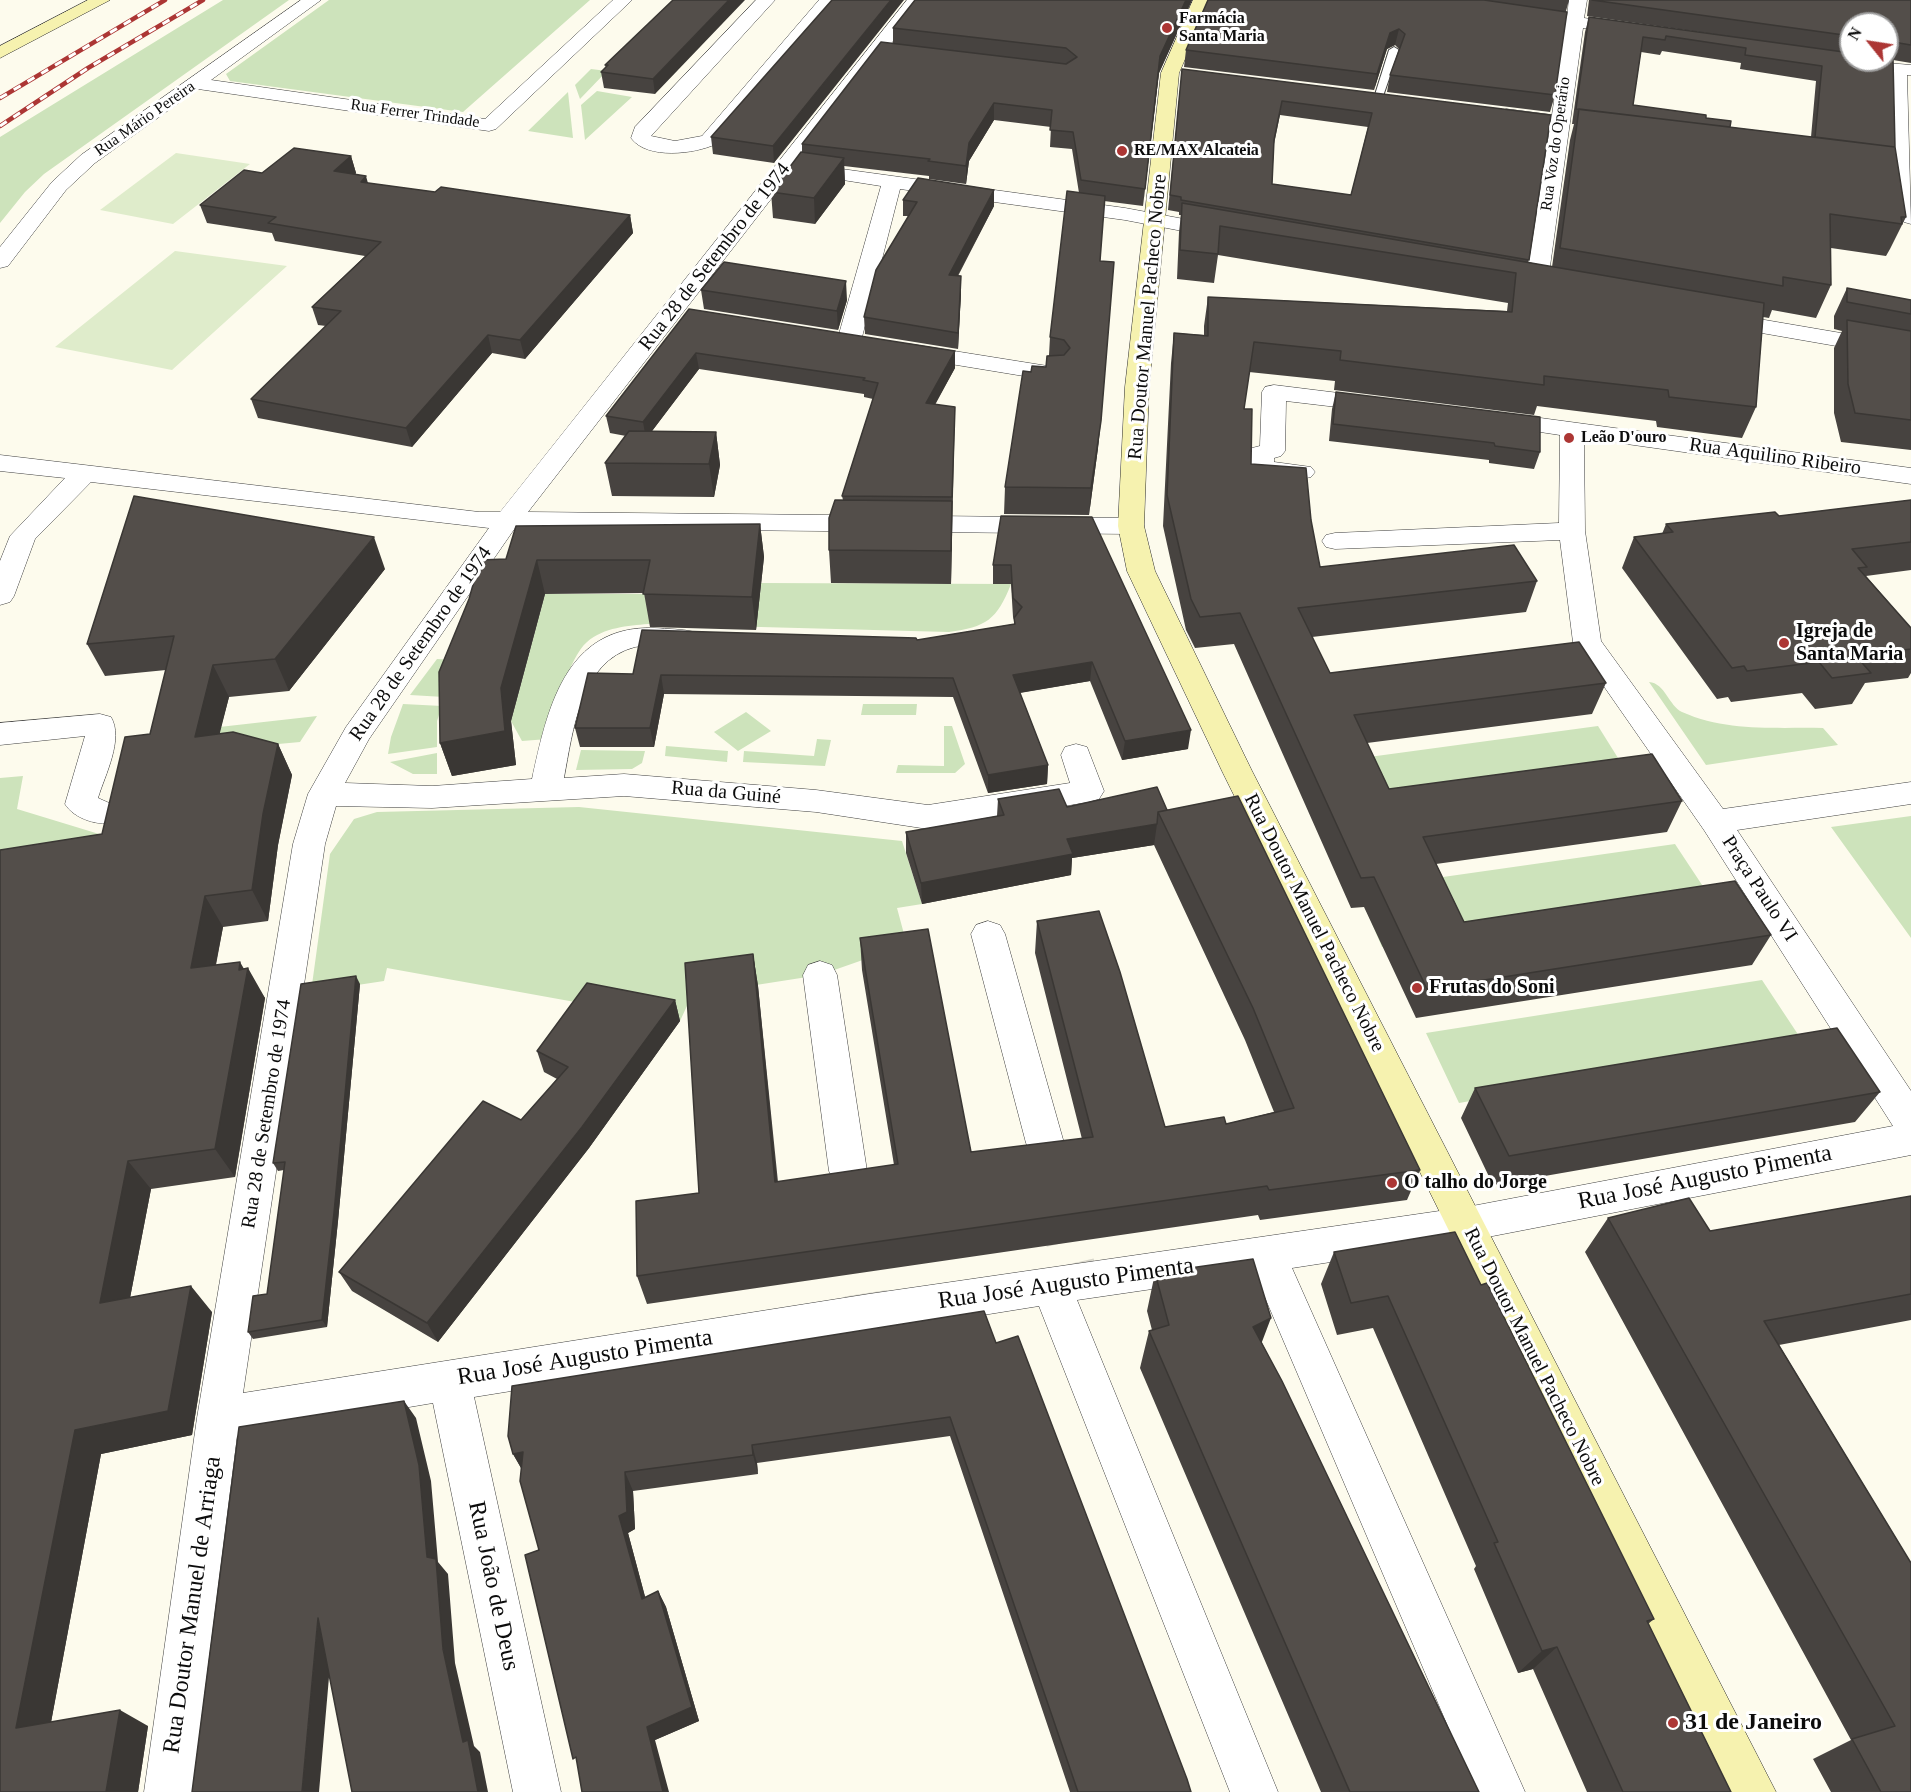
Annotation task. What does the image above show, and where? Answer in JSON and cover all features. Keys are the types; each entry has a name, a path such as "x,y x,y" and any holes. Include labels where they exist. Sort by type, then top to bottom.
{"street":[{"path":"0,53 101,0"},
{"name":"Rua Mário Pereira","path":"0,261 59,186 88,159 312,0"},
{"name":"Rua Ferrer Trindade","path":"194,84 489,125 623,0"},
{"path":"766,0 642,131 641,138 647,142 688,148 710,140 828,0"},
{"name":"Rua 28 de Setembro de 1974","path":"218,1418 309,844 324,794 357,734 508,520 682,314 785,167 887,51 916,0"},
{"name":"Rua Doutor Manuel Pacheco Nobre","path":"1202,0 1182,75 1157,221 1137,387 1131,526 1146,582 1237,771 1752,1792"},
{"name":"Rua Voz do Operário","path":"1536,288 1578,0"},
{"path":"1507,12 1644,32"},
{"path":"1829,59 1904,70 1900,172 1911,215"},
{"path":"1354,96 1400,102"},
{"path":"1491,113 1582,133"},
{"path":"785,167 1157,221 1249,237"},
{"path":"1877,169 1900,172"},
{"path":"892,182 858,343 1054,374"},
{"path":"1514,284 1560,292"},
{"path":"1700,316 1911,352"},
{"path":"1305,472 1261,468 1262,453 1272,452 1274,392 1398,407"},
{"name":"Rua Aquilino Ribeiro","path":"1468,416 1911,476"},
{"path":"1572,429 1572,531 1587,642 1715,822"},
{"path":"0,464 468,519 1131,526"},
{"path":"0,596 23,536 83,475"},
{"path":"1335,542 1572,531"},
{"path":"546,789 563,713 582,671 609,645 632,638 713,640"},
{"path":"0,734 100,724 100,740 81,804 105,814"},
{"name":"Rua da Guiné","path":"324,794 432,797 624,785 816,801 928,816 1088,791 1076,755"},
{"name":"Praça Paulo VI","path":"1911,793 1715,822 1911,1122"},
{"path":"988,934 1045,1143"},
{"path":"820,975 848,1171"},
{"name":"Rua José Augusto Pimenta","path":"218,1418 1051,1285 1467,1224 1911,1139"},
{"path":"1266,1254 1501,1792"},
{"path":"1051,1285 1254,1792"},
{"name":"Rua João de Deus","path":"448,1380 537,1792"},
{"name":"Rua Doutor Manuel de Arriaga","path":"168,1792 218,1418"}],"lane":[{"path":"1377,99 1394,50"}],"green space":[{"path":"223,0 289,0 44,174 25,192 0,223 0,137"},
{"path":"329,0 590,0 463,112 230,81 226,74"},
{"path":"591,69 607,71 580,99 575,85"},
{"path":"597,91 632,97 585,140 581,105"},
{"path":"568,92 573,138 528,131"},
{"path":"176,153 250,164 173,224 100,210"},
{"path":"175,251 287,266 172,370 55,347"},
{"path":"761,583 1011,584 1001,606 989,620 972,627 949,632 648,624 608,630 594,637 580,649 563,687 548,739 522,741 511,721 545,594 760,594"},
{"path":"437,659 456,660 444,697 410,695"},
{"path":"1649,682 1659,686 1682,712 1699,718 1733,726 1823,728 1838,745 1706,765"},
{"path":"403,704 442,706 437,721 437,747 388,754 391,737"},
{"path":"863,704 917,704 916,715 861,715"},
{"path":"746,712 771,731 738,751 714,732"},
{"path":"317,716 300,742 170,754 175,732"},
{"path":"944,726 952,726 965,764 955,773 896,773 898,765 944,766"},
{"path":"1598,726 1628,774 1394,806 1369,757"},
{"path":"817,739 831,740 825,766 743,762 744,751 814,756"},
{"path":"666,746 728,751 727,762 665,756"},
{"path":"581,750 645,751 642,763 632,769 576,770"},
{"path":"437,753 437,774 413,774 390,762"},
{"path":"23,776 17,809 145,848 0,885 0,778"},
{"path":"579,807 902,841 922,904 897,908 904,934 877,955 820,975 692,995 680,1021 387,968 384,981 311,992 330,854 354,819 377,812"},
{"path":"1911,816 1911,938 1831,827"},
{"path":"1675,844 1710,897 1382,947 1366,910 1430,902 1443,877"},
{"path":"1762,980 1803,1042 1459,1103 1426,1033"}],"building":[{"path":"673,0 729,0 653,79 601,72 608,65 605,65"},
{"path":"832,0 891,0 773,146 711,137"},
{"path":"915,0 1186,0 1160,56 1145,189 1081,180 1073,132 1050,130 1052,110 994,103 969,143 966,166 928,161 930,159 802,144 881,42 1066,64 1077,57 1066,48 893,28"},
{"path":"1208,0 1484,0 1567,12 1555,95 1390,75 1405,34 1399,29 1390,33 1377,74 1186,50"},
{"path":"1592,0 1911,0 1911,45 1899,43 1899,12 1839,12 1839,34"},
{"path":"1589,17 1839,51 1839,72 1893,72 1895,147 1815,137 1822,66 1745,55 1746,48 1666,36 1665,40 1643,37 1633,105 1706,115 1706,118 1731,121 1730,127 1576,109"},
{"path":"1182,69 1551,115 1529,260 1181,200 1181,197 1170,195","holes":["1282,101 1372,113 1351,195 1272,184 1274,140"]},
{"path":"1579,109 1895,147 1906,217 1901,217 1902,224 1830,214 1831,285 1783,277 1783,286 1560,248"},
{"path":"294,148 351,156 334,171 366,176 361,182 435,192 441,187 630,215 520,340 488,335 406,428 251,399 341,311 312,307 381,242 268,223 276,217 200,205 244,170 262,173"},
{"path":"801,152 844,158 814,198 771,192"},
{"path":"918,178 994,190 949,275 961,276 958,333 864,317 876,270 917,202 903,200"},
{"path":"1067,191 1105,196 1100,261 1114,262 1101,421 1091,488 1005,487 1023,371 1031,372 1032,366 1046,367 1047,356 1064,355 1070,348 1064,340 1050,337"},
{"path":"1182,203 1764,303 1756,407 1669,397 1668,390 1544,376 1544,385 1340,360 1341,351 1254,342 1244,409 1252,409 1251,464 1306,468 1311,520 1320,567 1514,545 1537,581 1298,608 1330,673 1579,642 1606,683 1354,715 1389,789 1652,754 1682,801 1423,837 1464,922 1735,881 1771,935 1427,989 1374,877 1361,878 1240,613 1200,617 1191,599 1167,495 1174,333 1208,336 1208,297 1512,312 1516,273 1220,226 1218,254 1180,250"},
{"path":"724,262 846,281 837,311 701,290"},
{"path":"1847,288 1911,300 1911,314 1847,302"},
{"path":"689,309 955,351 926,403 955,407 952,497 842,496 878,383 863,380 865,378 696,353 643,422 606,416"},
{"path":"1847,320 1911,331 1911,420 1855,413 1848,384"},
{"path":"1336,392 1540,417 1540,452 1495,446 1494,443 1333,424"},
{"path":"629,431 716,432 709,464 605,463"},
{"path":"134,496 374,537 275,659 213,665 195,737 233,732 278,744 263,814 252,890 205,896 191,968 240,962 239,970 248,968 215,1149 128,1161 100,1303 191,1286 168,1411 75,1430 16,1728 120,1710 106,1792 0,1792 0,850 102,834 125,737 150,734 174,636 87,644"},
{"path":"835,500 952,501 951,551 829,550 829,518"},
{"path":"1911,500 1911,542 1852,549 1867,567 1858,568 1911,628 1911,649 1856,656 1871,673 1832,678 1819,662 1747,671 1744,666 1732,668 1634,537 1673,532 1666,524 1775,512 1779,516"},
{"path":"1001,516 1092,517 1191,730 1125,741 1092,662 1013,675 1048,765 988,775 953,678 661,675 650,728 575,728 588,673 633,674 642,630 916,638 917,640 1015,624 1014,618 1022,607 1013,598 1011,565 993,565"},
{"path":"760,524 752,597 643,594 650,560 537,560 501,688 505,731 440,743 439,672 469,599 480,560 506,559 516,526"},
{"path":"1157,787 1167,810 1158,812 1157,824 1067,839 1073,854 921,883 906,832 1004,815 998,799 1059,789 1067,807"},
{"path":"1238,796 1420,1170 1269,1190 1267,1186 637,1276 636,1201 699,1193 685,963 753,954 775,1182 898,1164 860,938 928,929 971,1152 1093,1137 1037,921 1099,911 1120,972 1165,1127 1224,1117 1226,1124 1294,1108 1253,1008 1158,812"},
{"path":"356,976 322,1320 248,1332 253,1296 267,1294 285,1162 273,1163 301,984"},
{"path":"587,983 675,1000 582,1127 427,1323 339,1272 483,1101 521,1120 568,1067 537,1051"},
{"path":"1837,1028 1880,1092 1509,1156 1475,1088"},
{"path":"1911,1196 1911,1294 1764,1321 1911,1563 1911,1792 1881,1792 1852,1739 1895,1726 1608,1218 1689,1198 1710,1231"},
{"path":"1455,1232 1481,1285 1487,1283 1654,1619 1647,1621 1731,1792 1623,1792 1557,1647 1542,1651 1494,1543 1498,1542 1388,1296 1351,1303 1334,1252"},
{"path":"1253,1259 1271,1318 1253,1327 1282,1381 1479,1792 1350,1792 1149,1331 1169,1325 1155,1273"},
{"path":"984,1311 996,1343 1018,1336 1191,1792 1078,1792 950,1417 752,1445 753,1455 625,1472 627,1512 619,1516 642,1599 658,1591 692,1707 647,1727 663,1792 582,1792 576,1757 573,1759 525,1555 539,1550 520,1481 523,1452 513,1454 508,1436 512,1386"},
{"path":"404,1401 419,1465 427,1557 436,1559 443,1649 463,1742 468,1740 478,1792 352,1792 318,1618 302,1792 192,1792 239,1427"}],"tunnel":[{"path":"1058,1200 1077,1282"},
{"path":"856,1229 869,1313"}],"railway":[{"path":"0,98 165,0"},
{"path":"0,126 88,68 203,0"}],"place":[{"name":"Farmácia Santa Maria","path":"1167,28"},
{"name":"RE/MAX Alcateia","path":"1122,151"},
{"name":"Leão D'ouro","path":"1569,438"},
{"name":"Igreja de Santa Maria","path":"1784,643"},
{"name":"Frutas do Soni","path":"1417,988"},
{"name":"O talho do Jorge","path":"1392,1183"},
{"name":"31 de Janeiro","path":"1673,1723"}]}
